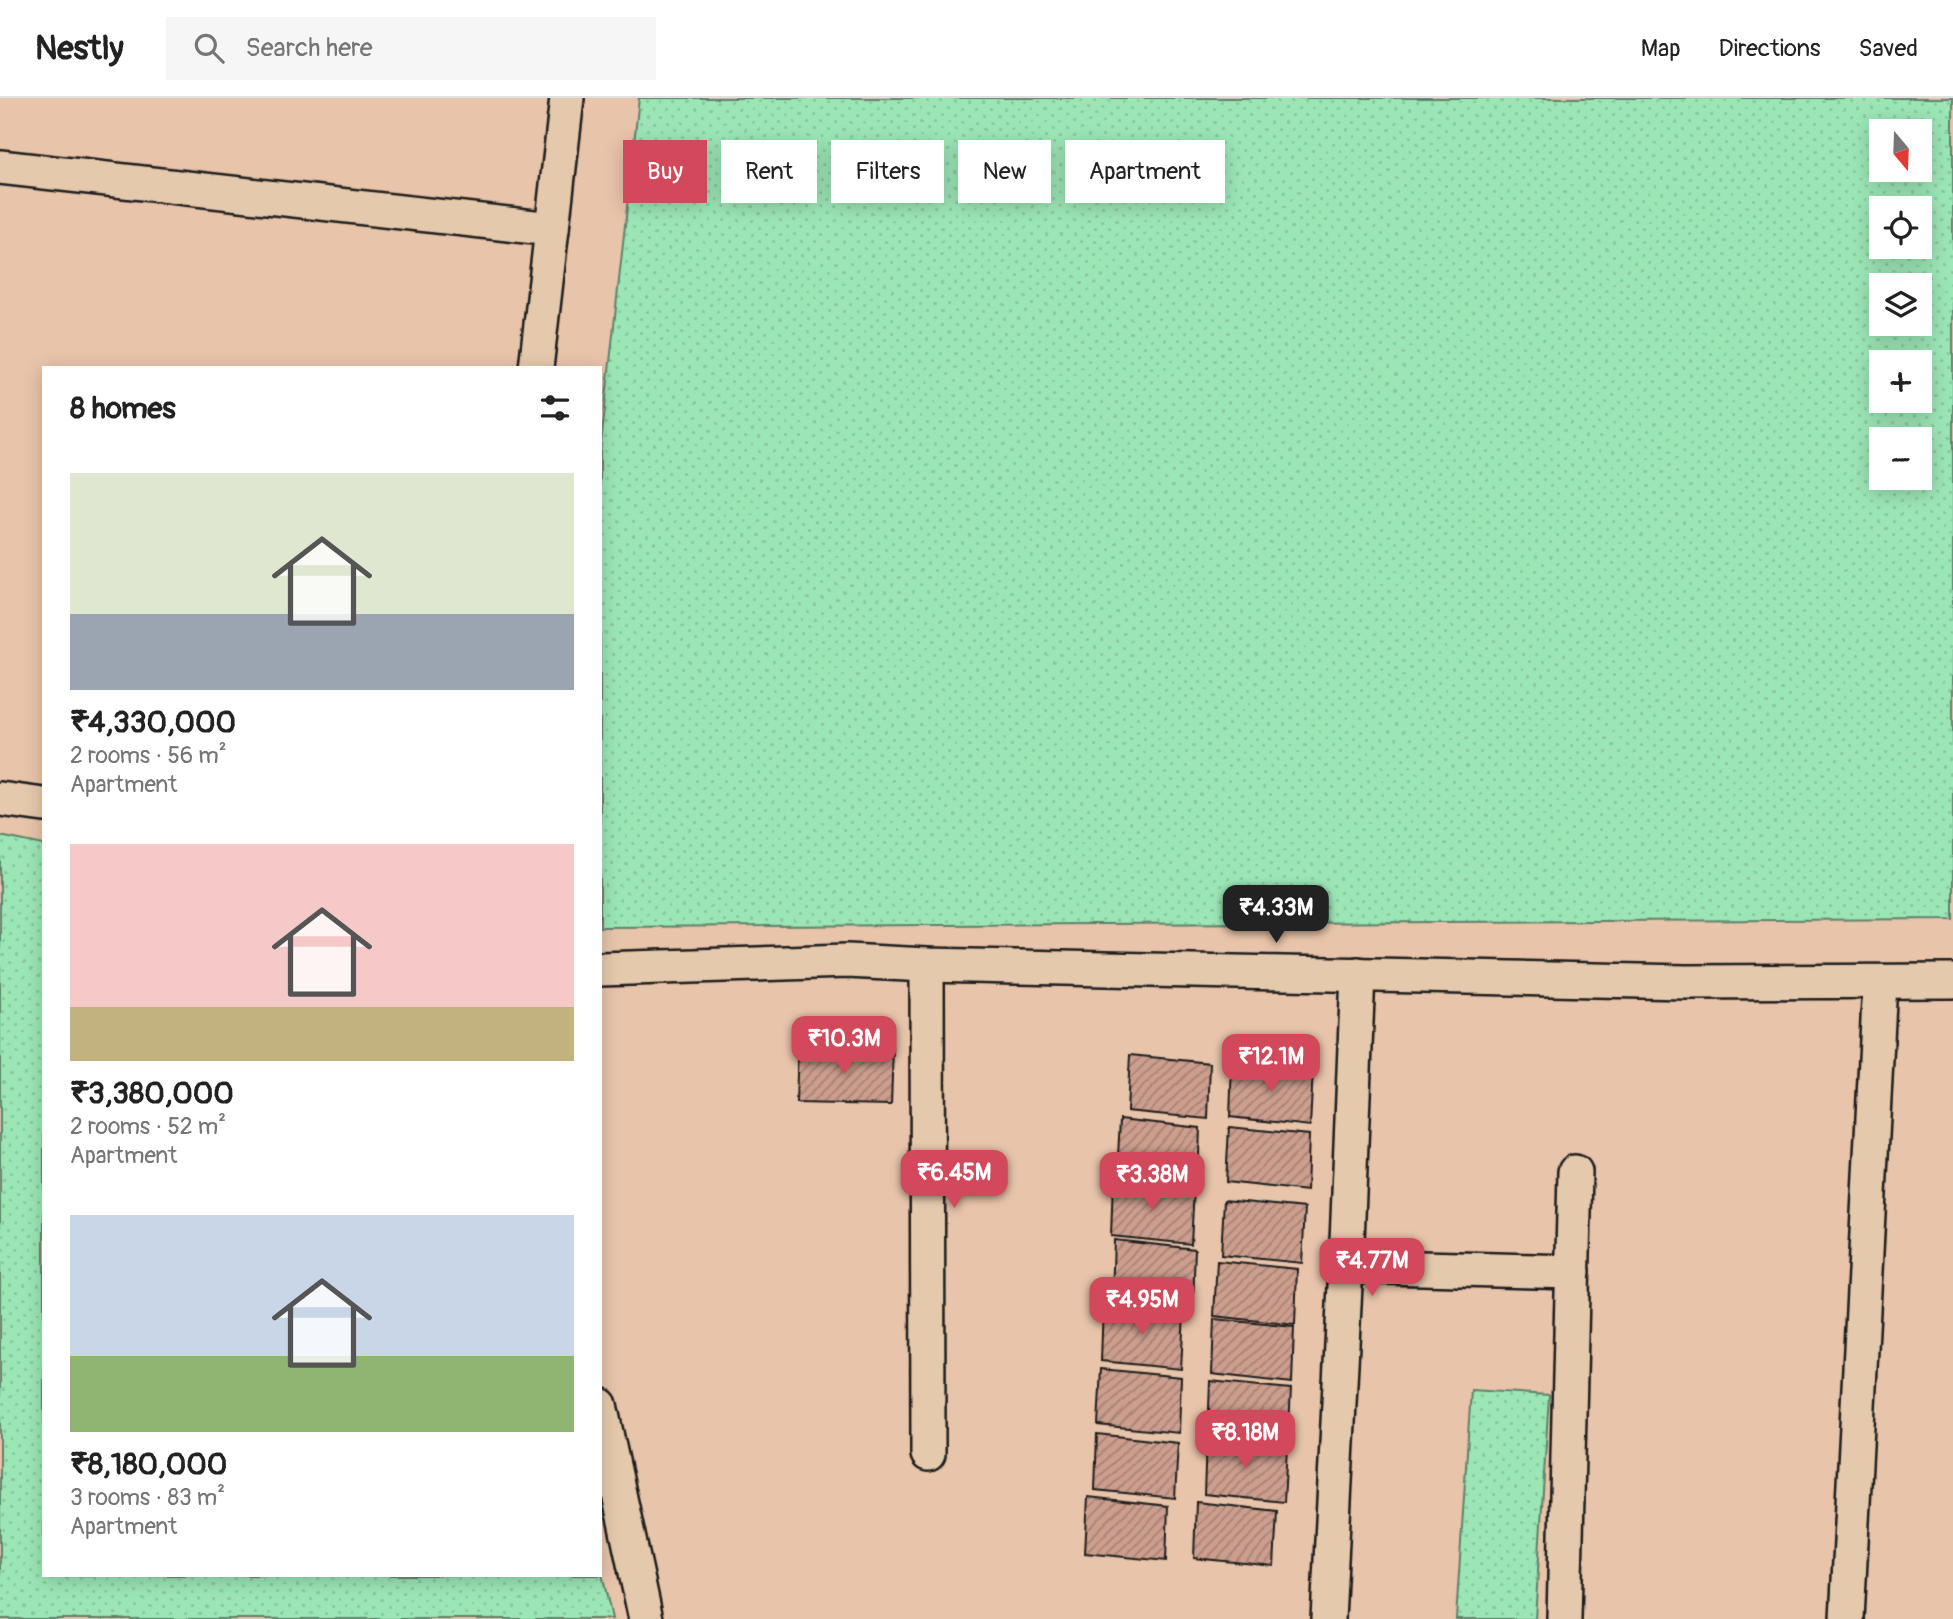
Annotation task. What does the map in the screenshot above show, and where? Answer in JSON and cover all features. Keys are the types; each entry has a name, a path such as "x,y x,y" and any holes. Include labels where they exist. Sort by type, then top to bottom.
{"street":[{"path":"536,366 567,98"},
{"path":"0,167 552,229"},
{"path":"0,799 42,806"},
{"path":"602,969 847,961 1686,982 1953,981"},
{"path":"927,965 928,1454"},
{"path":"1328,1619 1358,974"},
{"path":"1847,1619 1880,982"},
{"path":"1563,1619 1575,1172"},
{"path":"1346,1266 1573,1272"},
{"path":"602,1414 646,1619"}],"green space":[{"path":"639,98 1953,98 1953,919 602,927 602,435 627,203 707,203 707,140 634,140"},
{"path":"0,836 42,845 42,1577 602,1577 602,1574 612,1619 0,1619"},
{"path":"1471,1390 1549,1395 1535,1619 1456,1619"}],"building":[{"path":"798,1046 893,1048 891,1105 796,1103"},
{"path":"1130,1055 1210,1063 1208,1119 1127,1111"},
{"path":"1232,1062 1313,1070 1310,1126 1230,1117"},
{"path":"1120,1119 1200,1128 1198,1183 1117,1175"},
{"path":"1229,1127 1309,1135 1307,1191 1226,1182"},
{"path":"1113,1180 1194,1188 1191,1244 1111,1236"},
{"path":"1224,1200 1305,1208 1302,1263 1221,1255"},
{"path":"1114,1240 1195,1249 1193,1304 1112,1296"},
{"path":"1217,1261 1297,1269 1295,1325 1214,1316"},
{"path":"1103,1305 1184,1313 1181,1369 1101,1361"},
{"path":"1214,1319 1294,1327 1292,1383 1212,1374"},
{"path":"1101,1369 1181,1377 1179,1433 1098,1425"},
{"path":"1210,1381 1291,1389 1288,1444 1208,1436"},
{"path":"1097,1434 1178,1443 1175,1498 1095,1490"},
{"path":"1206,1439 1287,1447 1284,1502 1204,1494"},
{"path":"1088,1497 1168,1506 1166,1561 1085,1553"},
{"path":"1196,1502 1277,1511 1274,1566 1194,1558"}]}
